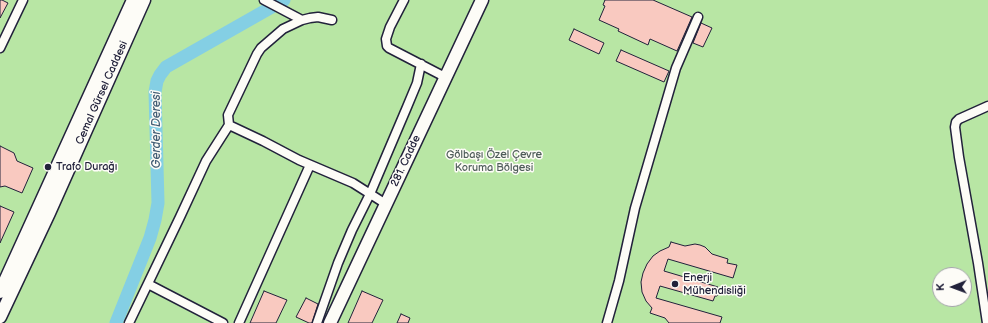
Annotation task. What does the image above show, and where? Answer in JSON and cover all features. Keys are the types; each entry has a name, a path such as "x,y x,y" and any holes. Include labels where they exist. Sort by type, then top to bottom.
{"street":[{"path":"0,48 22,0"},
{"name":"Cemal Gürsel Caddesi","path":"0,292 133,0"},
{"name":"Cemal Gürsel Caddesi","path":"0,317 49,213 144,0"},
{"path":"404,0 390,27 386,39 388,48 446,77"},
{"name":"281. Cadde","path":"330,323 482,0"},
{"path":"271,3 302,20"},
{"path":"129,323 206,160 229,125 228,115 261,48 283,29 302,20 318,17 332,20"},
{"path":"607,323 619,281 635,208 676,68 698,17"},
{"path":"317,323 338,263 370,194 407,107 421,64"},
{"path":"987,323 955,127 956,122 959,119 988,106"},
{"path":"229,125 298,160 352,183 386,204"},
{"path":"239,323 310,165"},
{"path":"148,284 223,323"}],"green space":[{"name":"Gölbaşı Özel Çevre Koruma Bölgesi","path":"0,0 988,0 988,323 0,323"}],"building":[{"path":"0,0 8,3 0,18"},
{"path":"605,0 653,0 692,17 677,51 650,39 648,45 599,20 605,6 603,5"},
{"path":"701,23 712,28 703,47 693,43"},
{"path":"574,29 604,43 599,54 569,40"},
{"path":"621,50 669,71 664,82 616,61"},
{"path":"0,146 14,153 17,161 33,168 22,193 5,186 0,187"},
{"path":"0,206 14,212 0,243"},
{"name":"Enerji Mühendisliği","path":"671,242 685,246 695,244 700,245 705,247 712,254 728,259 727,263 737,265 733,278 668,259 664,271 718,287 717,289 719,289 717,296 715,296 713,301 660,286 656,298 722,317 720,323 669,323 665,318 650,313 652,308 646,301 642,292 641,282 643,273 653,256 669,247"},
{"path":"264,291 287,300 276,323 250,323"},
{"path":"362,291 383,300 372,323 348,323"},
{"path":"306,298 318,304 312,323 296,317"},
{"path":"401,314 410,318 408,323 397,323"}],"waterway":[{"name":"Gerder Deresi","path":"116,323 150,238 155,220 158,203 155,92 160,75 166,67 284,0"}],"place":[{"name":"Trafo Durağı","path":"48,167"},
{"name":"Enerji Mühendisliği","path":"675,284"}]}
